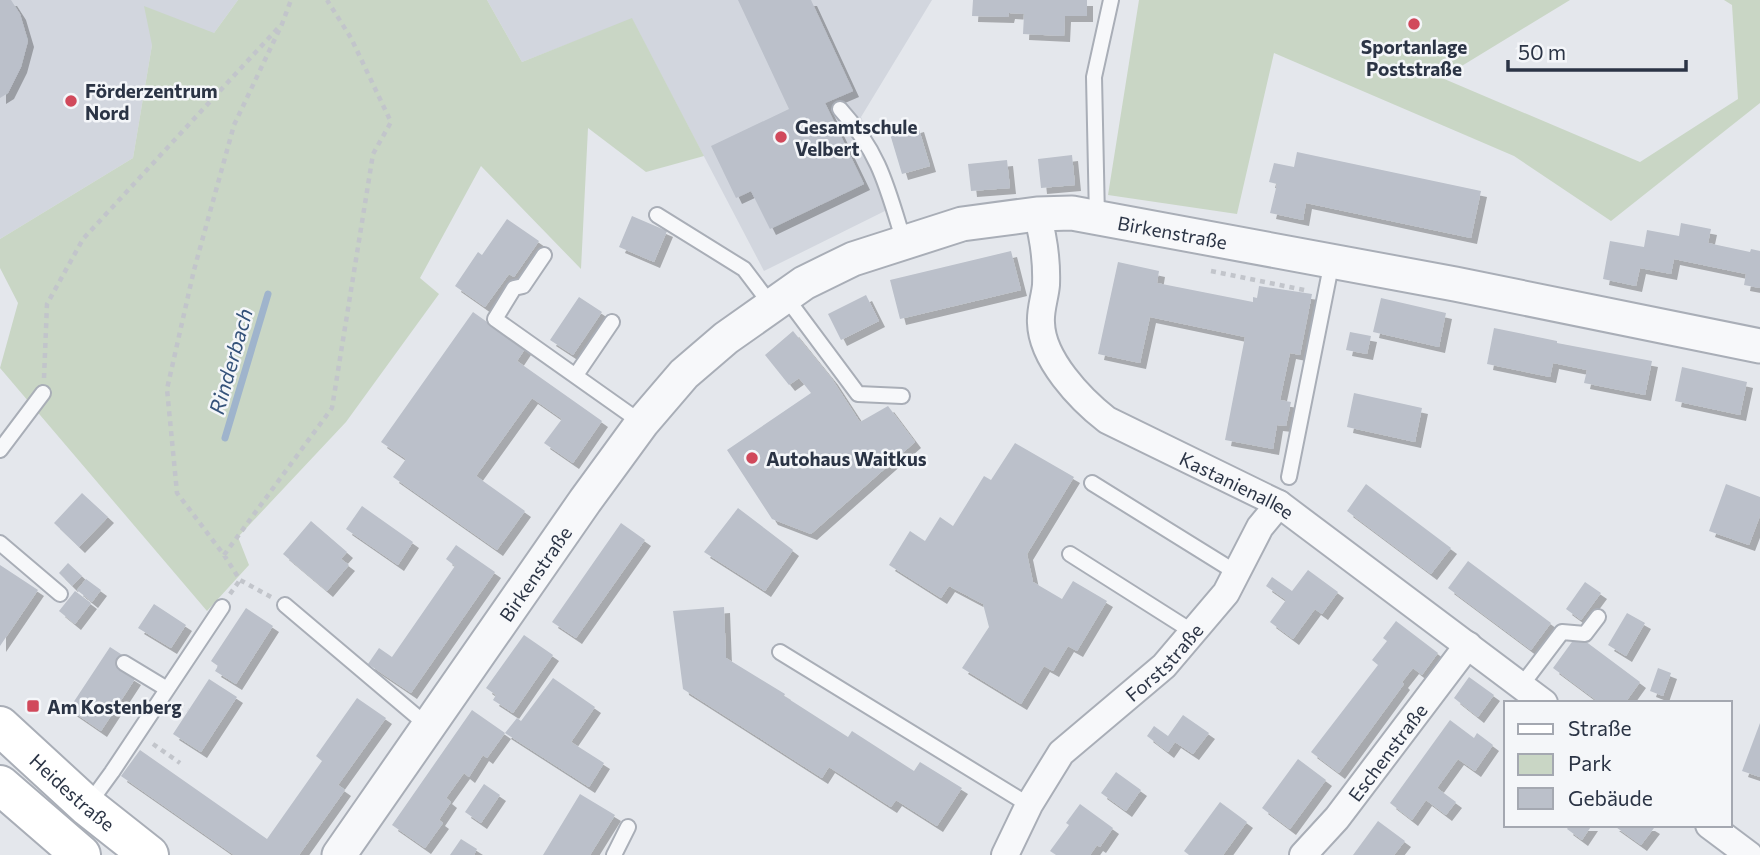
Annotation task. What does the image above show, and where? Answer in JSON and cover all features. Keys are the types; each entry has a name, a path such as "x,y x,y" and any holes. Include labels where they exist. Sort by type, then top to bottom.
{"main road":[{"name":"Heidestraße","path":"0,726 87,806 149,855"},
{"path":"0,785 82,855"}],"street":[{"name":"Birkenstraße","path":"339,855 642,422 684,374 726,338 804,284 853,259 962,225 1037,214 1072,214 1332,261 1760,346"},
{"name":"Kastanienallee","path":"1037,214 1045,247 1046,287 1041,324 1050,354 1084,402 1107,420 1279,504 1541,701"},
{"name":"Forststraße","path":"1005,855 1028,805 1061,753 1164,666 1226,593 1260,527 1279,504"},
{"name":"Eschenstraße","path":"1303,855 1337,818 1468,645"},
{"path":"1712,827 1749,855"}],"lane":[{"path":"1097,218 1094,77 1111,0"},
{"path":"840,108 859,129 878,161 904,242"},
{"path":"657,215 744,269 778,301 858,394 902,396"},
{"path":"544,255 523,286 514,288 495,319 642,422"},
{"path":"1289,477 1332,261"},
{"path":"576,375 612,322"},
{"path":"0,450 43,393"},
{"path":"1092,483 1237,573"},
{"path":"0,543 60,594"},
{"path":"1070,554 1193,632"},
{"path":"285,605 428,726"},
{"path":"87,806 222,607"},
{"path":"1521,686 1562,632 1585,634 1598,617"},
{"path":"780,652 1028,805"},
{"path":"124,663 170,680"},
{"path":"614,855 628,827"}],"path":[{"path":"285,605 240,580 177,493 167,389 194,271 234,125 291,0"},
{"path":"224,555 332,408 373,154 391,122 351,38 327,0"},
{"path":"43,393 47,304 83,239 282,24"},
{"path":"1211,271 1319,293"},
{"path":"178,704 188,710"},
{"path":"138,734 180,763"}],"shaded area":[{"name":"Förderzentrum Nord","path":"0,0 238,0 214,33 152,45 133,158 0,239"},
{"name":"Gesamtschule Velbert","path":"487,0 932,0 861,117 897,205 764,271 632,19 522,62"}],"green space":[{"path":"238,0 487,0 522,62 632,18 704,156 646,172 588,128 581,269 481,166 420,278 439,294 346,422 238,537 249,565 207,611 0,368 18,303 0,268 0,239 133,158 152,45 144,6 214,33"},
{"path":"1139,0 1570,0 1442,78 1640,162 1738,99 1732,5 1724,0 1760,0 1760,103 1611,221 1514,156 1274,53 1237,214 1108,195"}],"building":[{"path":"0,0 11,0 20,14 28,41 21,67 8,93 0,98"},
{"path":"738,0 811,0 853,91 825,103 864,184 770,229 751,191 736,198 711,146 789,109"},
{"path":"973,0 1087,0 1087,16 1065,16 1064,36 1023,34 1024,14 1009,13 1008,17 972,16"},
{"path":"918,126 930,166 902,174 890,134"},
{"path":"1297,152 1481,191 1471,238 1306,203 1303,220 1270,213 1277,184 1269,182 1274,163 1294,167"},
{"path":"1072,155 1075,185 1041,188 1038,159"},
{"path":"1007,160 1010,188 971,191 968,164"},
{"path":"632,216 667,231 654,262 619,247"},
{"path":"507,219 539,241 514,277 509,274 485,307 455,286 478,252 482,255"},
{"path":"1681,223 1711,229 1708,243 1750,252 1751,249 1760,251 1760,288 1744,285 1746,274 1674,259 1671,274 1640,268 1636,286 1603,279 1610,241 1644,247 1647,230 1679,236"},
{"path":"1011,251 1021,290 900,319 890,280"},
{"path":"1118,262 1159,271 1157,283 1253,302 1253,297 1257,298 1259,286 1312,294 1300,355 1290,353 1280,400 1291,402 1286,426 1277,425 1273,449 1225,440 1245,337 1150,317 1140,363 1098,354"},
{"path":"866,295 879,321 841,340 828,314"},
{"path":"579,297 602,312 573,355 550,340"},
{"path":"1381,298 1446,313 1439,347 1373,332"},
{"path":"473,312 525,349 517,361 602,421 573,463 544,443 562,419 532,398 476,476 525,511 497,550 393,477 406,459 381,442"},
{"path":"1494,328 1652,361 1645,395 1584,383 1587,370 1553,363 1550,377 1487,364"},
{"path":"793,331 832,379 860,422 888,406 915,442 811,534 772,519 727,450 811,393 799,378 789,385 765,355"},
{"path":"1350,332 1371,336 1367,354 1346,350"},
{"path":"1682,367 1747,382 1740,415 1675,401"},
{"path":"1354,393 1422,408 1415,442 1347,427"},
{"path":"1015,443 1074,477 1027,554 1033,582 1062,599 1073,581 1107,601 1077,651 1068,646 1053,671 1044,666 1021,704 962,668 989,627 983,604 949,586 941,598 889,565 910,531 925,541 940,517 953,526 984,476 991,480"},
{"path":"1366,484 1451,548 1431,574 1347,511"},
{"path":"1726,484 1760,497 1760,516 1749,545 1709,531"},
{"path":"82,493 108,517 79,547 54,523"},
{"path":"362,506 413,542 398,565 346,529"},
{"path":"738,508 793,550 765,591 704,552"},
{"path":"311,521 347,552 341,559 349,565 327,591 283,554"},
{"path":"621,523 645,540 576,638 552,622"},
{"path":"456,545 495,572 411,693 368,664 379,648 392,657 455,566 446,559"},
{"path":"1468,561 1551,623 1531,650 1448,588"},
{"path":"68,563 82,576 72,586 59,573"},
{"path":"0,565 38,590 0,646"},
{"path":"1308,570 1338,592 1322,614 1315,609 1293,639 1270,622 1286,600 1266,586 1272,577 1292,591"},
{"path":"86,579 101,590 92,602 77,590"},
{"path":"1585,582 1601,593 1581,620 1566,609"},
{"path":"75,591 91,603 75,624 59,611"},
{"path":"154,604 186,625 171,648 138,628"},
{"path":"724,607 726,658 848,737 852,731 914,771 920,762 962,788 937,826 896,800 891,807 829,767 822,778 683,689 673,611"},
{"path":"246,608 273,626 236,684 215,671 218,666 211,661"},
{"path":"1627,613 1645,623 1626,656 1608,645"},
{"path":"1396,621 1438,653 1422,675 1413,668 1339,773 1311,752 1378,665 1372,660 1387,641 1383,638"},
{"path":"524,635 553,655 513,713 493,700 496,695 486,688"},
{"path":"1577,635 1640,682 1626,701 1597,701 1553,668"},
{"path":"110,647 127,658 119,669 135,679 101,731 69,709"},
{"path":"1658,668 1671,673 1663,696 1650,691"},
{"path":"1469,677 1494,695 1478,717 1454,698"},
{"path":"553,678 595,707 571,742 604,763 589,787 505,733 517,718 521,721"},
{"path":"209,679 237,697 201,752 173,734"},
{"path":"357,698 386,718 338,785 345,790 299,855 234,855 121,776 140,750 267,839 322,761 316,756"},
{"path":"472,710 505,733 487,758 483,755 469,777 464,773 446,798 451,802 439,820 443,823 425,848 392,825"},
{"path":"1183,715 1209,733 1193,754 1175,742 1168,752 1147,736 1154,726 1168,736"},
{"path":"1450,720 1474,738 1477,733 1493,745 1475,771 1458,759 1437,788 1456,802 1446,815 1426,800 1412,820 1390,803"},
{"path":"1760,723 1760,777 1742,771"},
{"path":"1298,759 1326,780 1290,829 1262,808"},
{"path":"1116,772 1141,790 1126,811 1101,793"},
{"path":"484,784 500,795 481,823 465,812"},
{"path":"580,794 615,815 590,855 543,855"},
{"path":"1220,802 1247,822 1223,855 1189,855 1184,851"},
{"path":"1080,804 1113,828 1100,847 1097,845 1090,855 1056,855 1050,851"},
{"path":"1378,821 1405,841 1394,855 1353,855"},
{"path":"1568,827 1591,827 1582,840 1567,829"},
{"path":"1616,827 1654,828 1641,845"},
{"path":"461,839 477,849 474,855 450,855"}],"waterway":[{"name":"Rinderbach","path":"225,438 268,294"}],"place":[{"name":"Sportanlage Poststraße","path":"1414,24"},
{"name":"Förderzentrum Nord","path":"71,101"},
{"name":"Gesamtschule Velbert","path":"781,137"},
{"name":"Autohaus Waitkus","path":"752,458"},
{"name":"Am Kostenberg","path":"33,706"}]}
